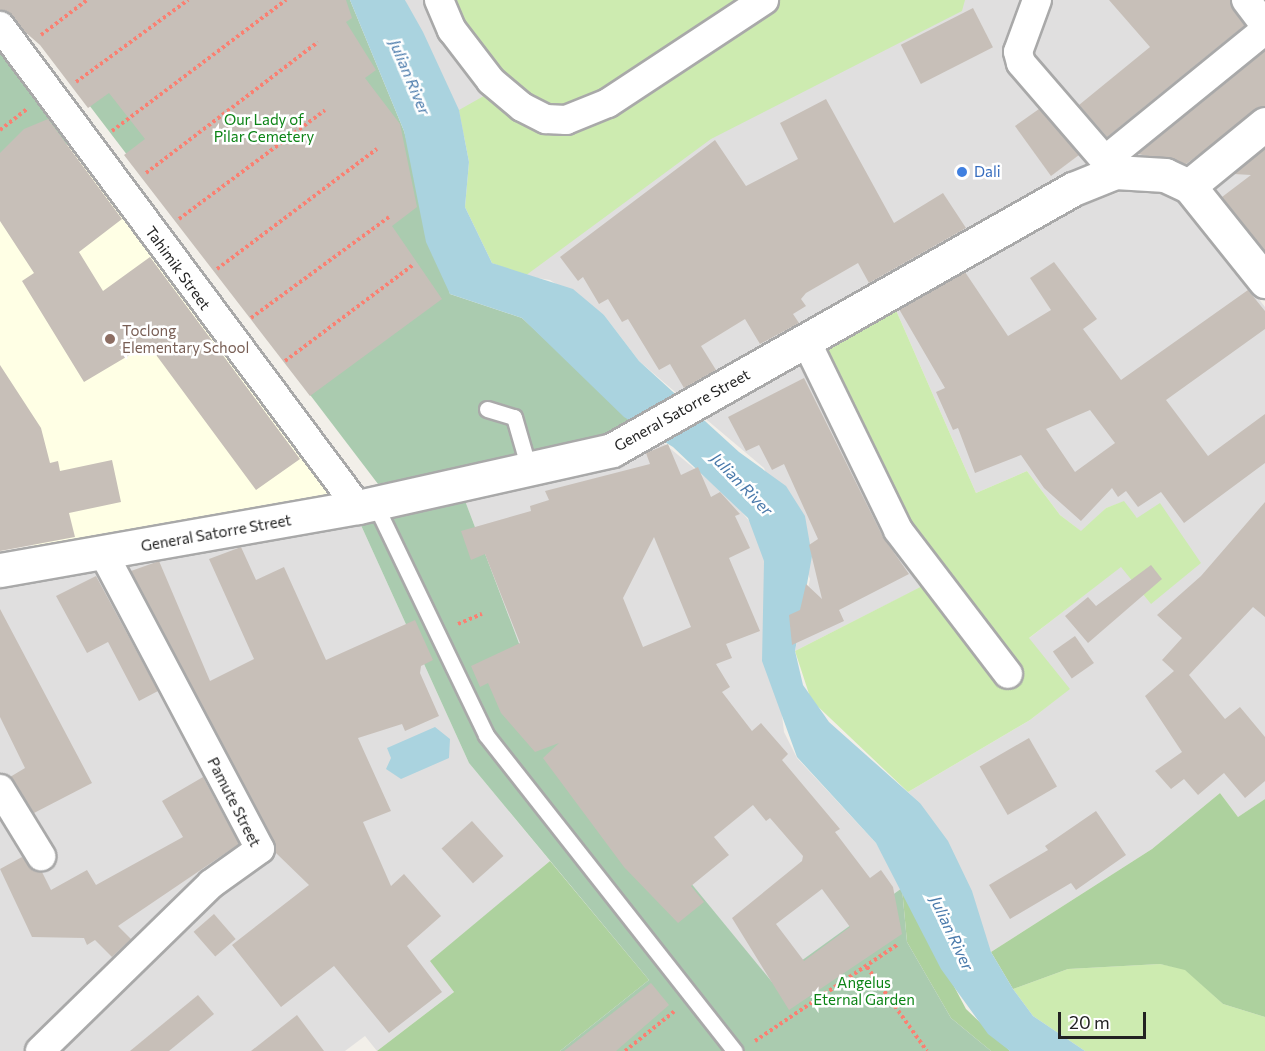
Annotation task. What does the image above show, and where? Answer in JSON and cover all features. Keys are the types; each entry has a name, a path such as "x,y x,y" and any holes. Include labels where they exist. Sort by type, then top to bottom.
{"street":[{"path":"439,0 453,30 491,81 522,107 546,119 566,120 608,104 764,0"},
{"path":"1037,0 1018,52 1021,63 1110,166 1265,30"},
{"path":"1246,0 1265,25"},
{"name":"Tahimik Street","path":"0,26 192,288 261,378 367,506"},
{"path":"1265,124 1189,186 1265,281"},
{"name":"General Satorre Street","path":"0,570 367,506 612,450 1110,166 1165,175 1189,186"},
{"path":"806,341 898,530 1008,674"},
{"name":"Pamute Street","path":"40,1051 211,884 260,849 103,553"},
{"path":"0,789 41,856"}],"lane":[{"path":"488,409 514,417 529,469"},
{"path":"367,506 486,735 693,997 742,1048"}],"path":[{"path":"19,52 87,0"},
{"path":"54,99 188,0"},
{"path":"90,148 286,0"},
{"path":"122,192 318,42"},
{"path":"155,237 325,110"},
{"path":"192,288 377,149"},
{"path":"228,335 389,217"},
{"path":"261,378 414,264"},
{"path":"742,1048 867,967 898,944"},
{"path":"867,967 927,1051"},
{"path":"625,1051 693,997"}],"shaded area":[{"path":"405,0 1265,0 1265,106 1189,165 1099,159 681,397 639,361 604,315 550,280 525,276"},
{"name":"Toclong Elementary School","path":"72,140 334,493 37,553 0,481 0,197"},
{"path":"1265,140 1265,260 1215,188 1222,174"},
{"path":"1133,187 1158,187 1179,195 1265,307 1265,799 1238,817 1220,793 1152,849 991,952 920,803 908,792 1030,720 1069,689 1028,639 1121,566 1137,518 1123,502 1106,508 1082,532 1060,515 1027,471 976,493 895,308 1047,219"},
{"path":"833,341 941,577 795,651 810,579 764,468 701,415"},
{"path":"660,440 731,499 755,528 762,543 784,732 797,758 876,843 902,888 772,983 540,699 464,498"},
{"path":"360,523 469,763 550,861 431,961 454,992 377,1051 365,1036 345,1051 0,1051 0,584"}],"green space":[{"name":"Our Lady of Pilar Cemetery","path":"9,0 350,0 404,131 450,294 522,318 636,424 617,434 378,484"},
{"path":"451,0 747,0 599,94 563,109 531,103 493,72"},
{"path":"777,0 965,0 962,11 711,139 525,276 492,263 465,207 469,162 459,110 489,93 538,126"},
{"path":"0,39 72,140 0,197"},
{"path":"895,308 976,493 1027,471 1060,515 1081,531 1106,508 1124,501 1137,518 1160,503 1201,563 1151,604 1121,567 1029,638 1070,689 1030,720 908,792 811,700 795,651 940,577 918,550 821,362 825,346"},
{"name":"Angelus Eternal Garden","path":"464,498 540,699 772,982 902,888 907,942 951,1018 991,1051 560,1051 649,980 469,763 360,523"},
{"path":"1220,793 1238,817 1265,799 1265,1017 1223,1004 1185,970 1160,964 1068,969 1013,989 991,952 1152,849"},
{"path":"550,861 649,980 560,1051 377,1051 454,992 430,961"},
{"path":"902,888 966,1009 1010,1051 991,1051 951,1018 907,942"},
{"path":"1160,964 1185,969 1223,1004 1265,1017 1265,1051 1085,1051 1033,1016 1013,989 1068,969"}],"water":[{"name":"Julian River","path":"350,0 405,0 423,32 459,110 469,162 465,207 492,263 573,289 604,315 639,361 739,452 786,486 805,516 812,556 795,651 803,685 829,722 920,803 948,841 972,891 991,952 1013,989 1033,1016 1085,1051 1010,1051 988,1034 941,969 876,843 797,757 762,661 764,561 748,518 673,447 624,417 522,318 450,294 426,242 404,131"},
{"path":"435,727 450,739 449,758 401,779 386,769 391,758 387,748"}],"building":[{"name":"Our Lady of Pilar Cemetery","path":"0,0 346,0 352,18 346,22 376,70 365,78 400,124 417,207 392,226 442,299 310,396 124,155 145,139 109,93 88,108 40,45 0,10"},
{"path":"1109,0 1230,0 1245,25 1107,137 1079,105 1150,47"},
{"path":"973,8 993,47 921,84 901,45"},
{"path":"1265,51 1265,106 1186,164 1138,154"},
{"path":"826,99 894,223 943,193 966,228 869,283 858,263 806,293 801,299 806,306 793,314 799,323 760,344 745,319 701,346 716,370 684,388 670,364 659,370 628,319 622,322 608,299 599,304 583,277 578,281 560,257 715,140 746,186 798,159 780,123"},
{"path":"1039,109 1079,155 1051,176 1015,126"},
{"path":"48,119 122,219 79,252 103,291 150,257 300,459 256,490 148,344 84,382 22,281 34,273 0,221 0,153 24,129"},
{"path":"1265,148 1265,251 1222,197 1251,175 1234,174"},
{"path":"1054,262 1097,319 1083,329 1121,380 1248,290 1265,311 1265,329 1166,400 1208,456 1265,414 1265,463 1184,523 1161,492 1138,507 1126,491 1118,497 1112,488 1081,521 1044,488 1021,455 975,473 958,428 953,430 936,392 945,388 899,309 965,272 1008,336 1051,310 1030,278","holes":["1090,410 1115,443 1075,472 1046,429"]},
{"path":"0,365 41,428 50,463 58,461 60,471 112,460 121,502 69,513 75,537 0,551"},
{"path":"804,378 883,537 909,574 839,610 844,621 792,645 789,615 800,610 806,584 822,599 809,545 818,539 784,464 772,470 759,445 746,451 728,417"},
{"path":"668,444 681,475 698,467 711,497 720,492 740,514 735,516 750,548 729,558 760,631 726,644 732,658 716,664 730,687 722,692 752,731 761,723 788,754 782,760 840,829 835,832 870,878 881,870 893,887 902,934 789,1010 732,918 802,861 803,856 770,818 766,821 753,805 714,837 729,855 691,886 704,902 678,923 624,867 543,758 559,743 535,752 501,713 488,683 480,687 471,666 520,643 485,554 471,560 461,531 531,511 530,506 549,500 545,491 650,464 646,453","holes":["654,537 691,627 643,647 623,598","822,889 850,927 804,961 776,924"]},
{"path":"1265,502 1265,617 1253,607 1189,675 1225,719 1240,707 1265,737 1265,781 1245,798 1224,773 1198,795 1184,779 1171,789 1155,771 1182,752 1145,696 1174,671 1162,660 1182,638 1157,615 1201,576"},
{"path":"241,547 256,580 284,567 326,660 415,620 433,660 421,666 420,673 439,716 405,731 402,724 358,738 391,811 363,822 391,886 404,874 441,916 407,946 442,992 389,1033 334,966 281,1007 232,945 309,885 276,853 131,571 159,561 210,681 254,659 209,559"},
{"path":"1151,565 1162,579 1088,643 1065,616 1088,597 1096,606"},
{"path":"96,576 158,691 139,701 108,642 87,653 56,596"},
{"path":"0,609 92,783 34,813 10,777 25,768 0,717"},
{"path":"1075,636 1094,663 1072,679 1053,651"},
{"path":"1029,738 1057,786 1008,815 980,767"},
{"path":"203,777 239,844 118,926 131,939 112,957 95,940 87,945 84,938 32,937 0,869 22,857 42,872 51,890 87,870 96,885 183,837 162,801"},
{"path":"1096,811 1126,855 1076,890 1071,883 1010,919 989,885 1048,850 1045,846"},
{"path":"472,821 503,856 473,883 442,848"},
{"path":"214,914 236,939 215,957 194,932"},
{"path":"651,983 669,1005 616,1051 564,1051"},
{"path":"198,995 214,1014 169,1051 130,1051"},
{"path":"297,1015 324,1051 251,1051"}],"place":[{"name":"Dali","path":"962,172"},
{"name":"Toclong Elementary School","path":"110,339"}]}
